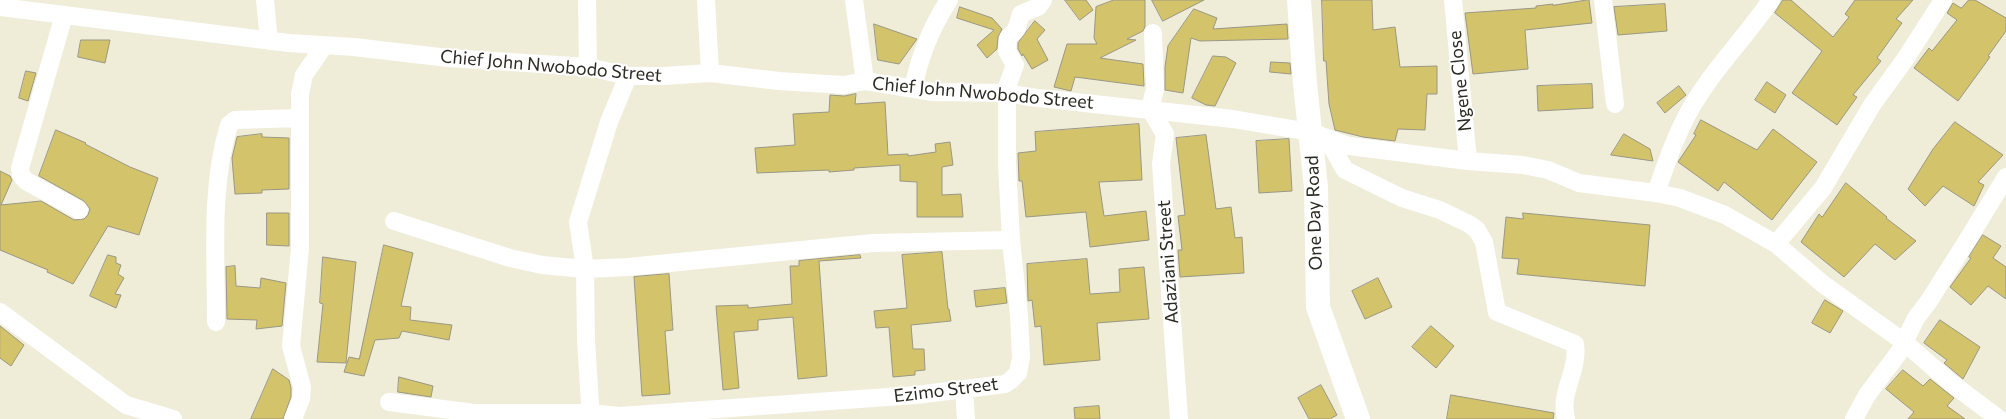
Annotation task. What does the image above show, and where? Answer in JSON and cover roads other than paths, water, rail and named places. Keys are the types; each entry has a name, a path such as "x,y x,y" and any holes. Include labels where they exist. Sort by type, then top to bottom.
{"main road":[{"name":"One Day Road","path":"1299,0 1319,136 1316,187 1318,307 1358,419"}],"street":[{"path":"265,0 269,41"},
{"path":"587,0 588,68"},
{"path":"706,0 710,73"},
{"path":"854,0 865,82"},
{"path":"913,89 920,60 941,12 949,0"},
{"name":"Ezimo Street","path":"389,402 474,413 619,416 916,395 1005,384 1018,373 1021,358 1007,164 1008,87 1014,65 1007,51 1008,38 1016,30 1021,14 1038,7 1042,0"},
{"name":"Ngene Close","path":"1453,0 1468,161"},
{"path":"1603,0 1615,104"},
{"path":"1656,192 1692,107 1713,76 1751,30 1771,0"},
{"path":"1776,244 1823,188 1872,105 1906,58 1942,0"},
{"name":"Chief John Nwobodo Street","path":"0,7 26,5 64,15 269,41 354,47 448,58 588,68 628,76 710,73 779,81 844,85 865,82 932,92 1008,93 1028,97 1233,119 1319,136 1349,146 1468,161 1523,165 1548,170 1579,183 1656,192 1680,198 1716,211 1776,244 1823,284 1904,342 1950,382 1999,419"},
{"path":"64,15 20,168 21,175 26,181 79,210"},
{"path":"1150,109 1154,89 1153,33"},
{"path":"293,419 301,399 302,387 291,346 300,248 301,138 299,118 304,75 324,46"},
{"path":"591,416 586,340 585,270 578,222 609,122 628,76"},
{"name":"Adaziani Street","path":"1150,109 1165,134 1161,164 1179,419"},
{"path":"216,322 216,219 220,170 229,124 235,120 299,118"},
{"path":"1319,136 1344,170 1402,198 1440,210 1477,230 1484,242 1497,312 1575,344 1574,367 1563,401 1566,419"},
{"path":"1854,419 1867,395 1900,351 1916,318 1945,276 2006,177"},
{"path":"394,221 510,258 542,265 585,270 873,243 1011,240"},
{"path":"0,312 126,405 173,419"},
{"path":"964,390 966,419"}]}
